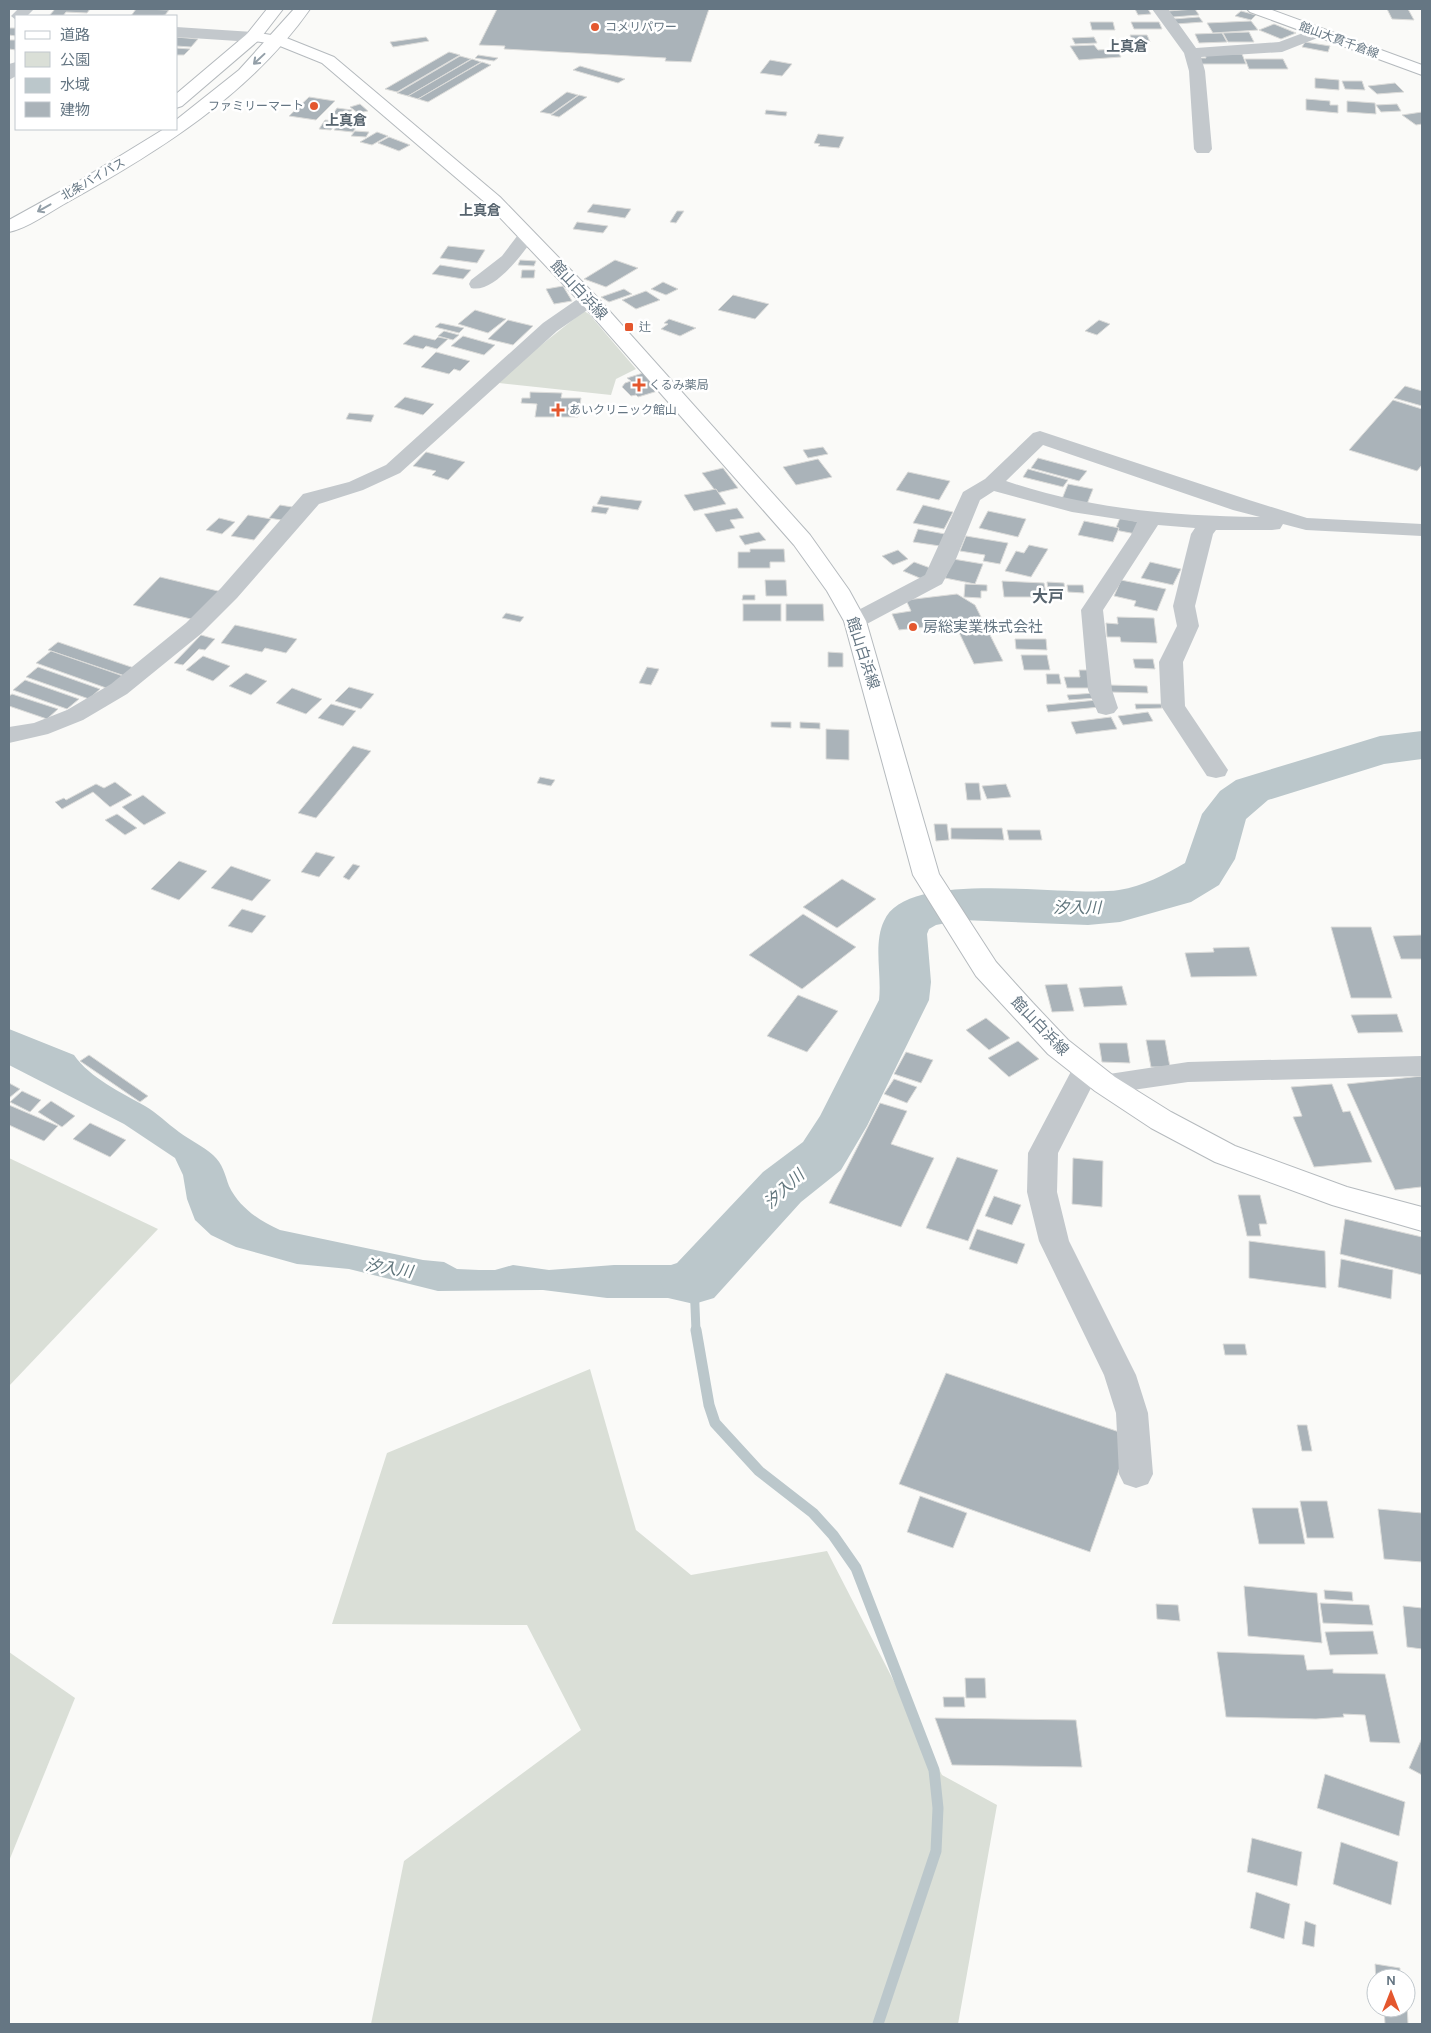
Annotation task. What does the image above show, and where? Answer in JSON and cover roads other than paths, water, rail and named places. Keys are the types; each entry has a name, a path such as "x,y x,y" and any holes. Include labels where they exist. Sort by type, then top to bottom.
{"main road":[{"path":"178,101 253,37 275,9"},
{"name":"北条バイパス","path":"178,127 220,96 278,40 302,9"},
{"name":"館山大貫千倉線","path":"1255,9 1422,70"},
{"name":"館山白浜線","path":"253,37 278,40 321,57 335,66 489,197 589,300 802,540 838,590 855,621 926,875 986,969 1058,1047 1095,1077 1161,1120 1224,1154 1342,1197 1422,1219"},
{"name":"北条バイパス","path":"9,227 89,182 173,130"},
{"name":"北条バイパス","path":"9,209 96,159"}],"street":[{"path":"1160,9 1192,53 1197,71 1203,149"},
{"path":"178,32 253,37"},
{"path":"1192,53 1282,47 1319,32"},
{"path":"478,284 508,260 527,235"},
{"path":"9,735 40,729 75,715 119,689 194,628 229,593 311,499 356,486 393,469 550,328 589,300"},
{"path":"855,621 934,579 945,559 970,497 992,483 1040,436 1241,505 1306,524"},
{"path":"992,483 1024,496 1063,505 1150,518 1210,523 1306,524 1422,530"},
{"path":"1106,708 1100,690 1092,610 1142,535 1150,518"},
{"path":"1210,523 1202,534 1184,606 1188,626 1171,662 1173,706 1216,770"},
{"path":"1136,1474 1132,1413 1120,1375 1054,1241 1042,1192 1043,1153 1095,1077 1188,1072 1422,1066"}],"water":[{"path":"9,1029 74,1055 97,1078 149,1109 209,1152 219,1162 233,1194 244,1207 257,1218 280,1230 423,1260 444,1262 457,1269 479,1270 495,1270 513,1265 549,1270 614,1265 685,1265 698,1261 738,1237 728,1258 713,1270 700,1288 685,1298 607,1298 543,1290 438,1291 349,1269 297,1264 236,1247 211,1235 195,1220 187,1199 183,1175 175,1158 124,1124 9,1065"}],"waterway":[{"name":"汐入川","path":"688,1282 694,1282 738,1237 782,1187 822,1156 841,1126 904,1000 906,982 903,934 908,920 923,911 962,904 1088,909 1120,906 1174,891 1202,874 1212,859 1218,831 1225,814 1236,801 1252,790 1380,750 1422,745"},
{"path":"694,1282 696,1331"},
{"path":"696,1330 709,1405 715,1423 759,1471 813,1513 833,1535 856,1568 934,1770 938,1808 936,1851 878,2024"}],"place":[{"name":"コメリパワー","path":"595,27"},
{"name":"ファミリーマート","path":"314,106"},
{"name":"辻","path":"629,327"},
{"name":"くるみ薬局","path":"639,385"},
{"name":"あいクリニック館山","path":"558,410"},
{"name":"房総実業株式会社","path":"913,627"}],"district":[{"name":"上真倉","path":"1127,46"},
{"name":"上真倉","path":"346,120"},
{"name":"上真倉","path":"480,210"},
{"name":"大戸","path":"1048,596"}]}
